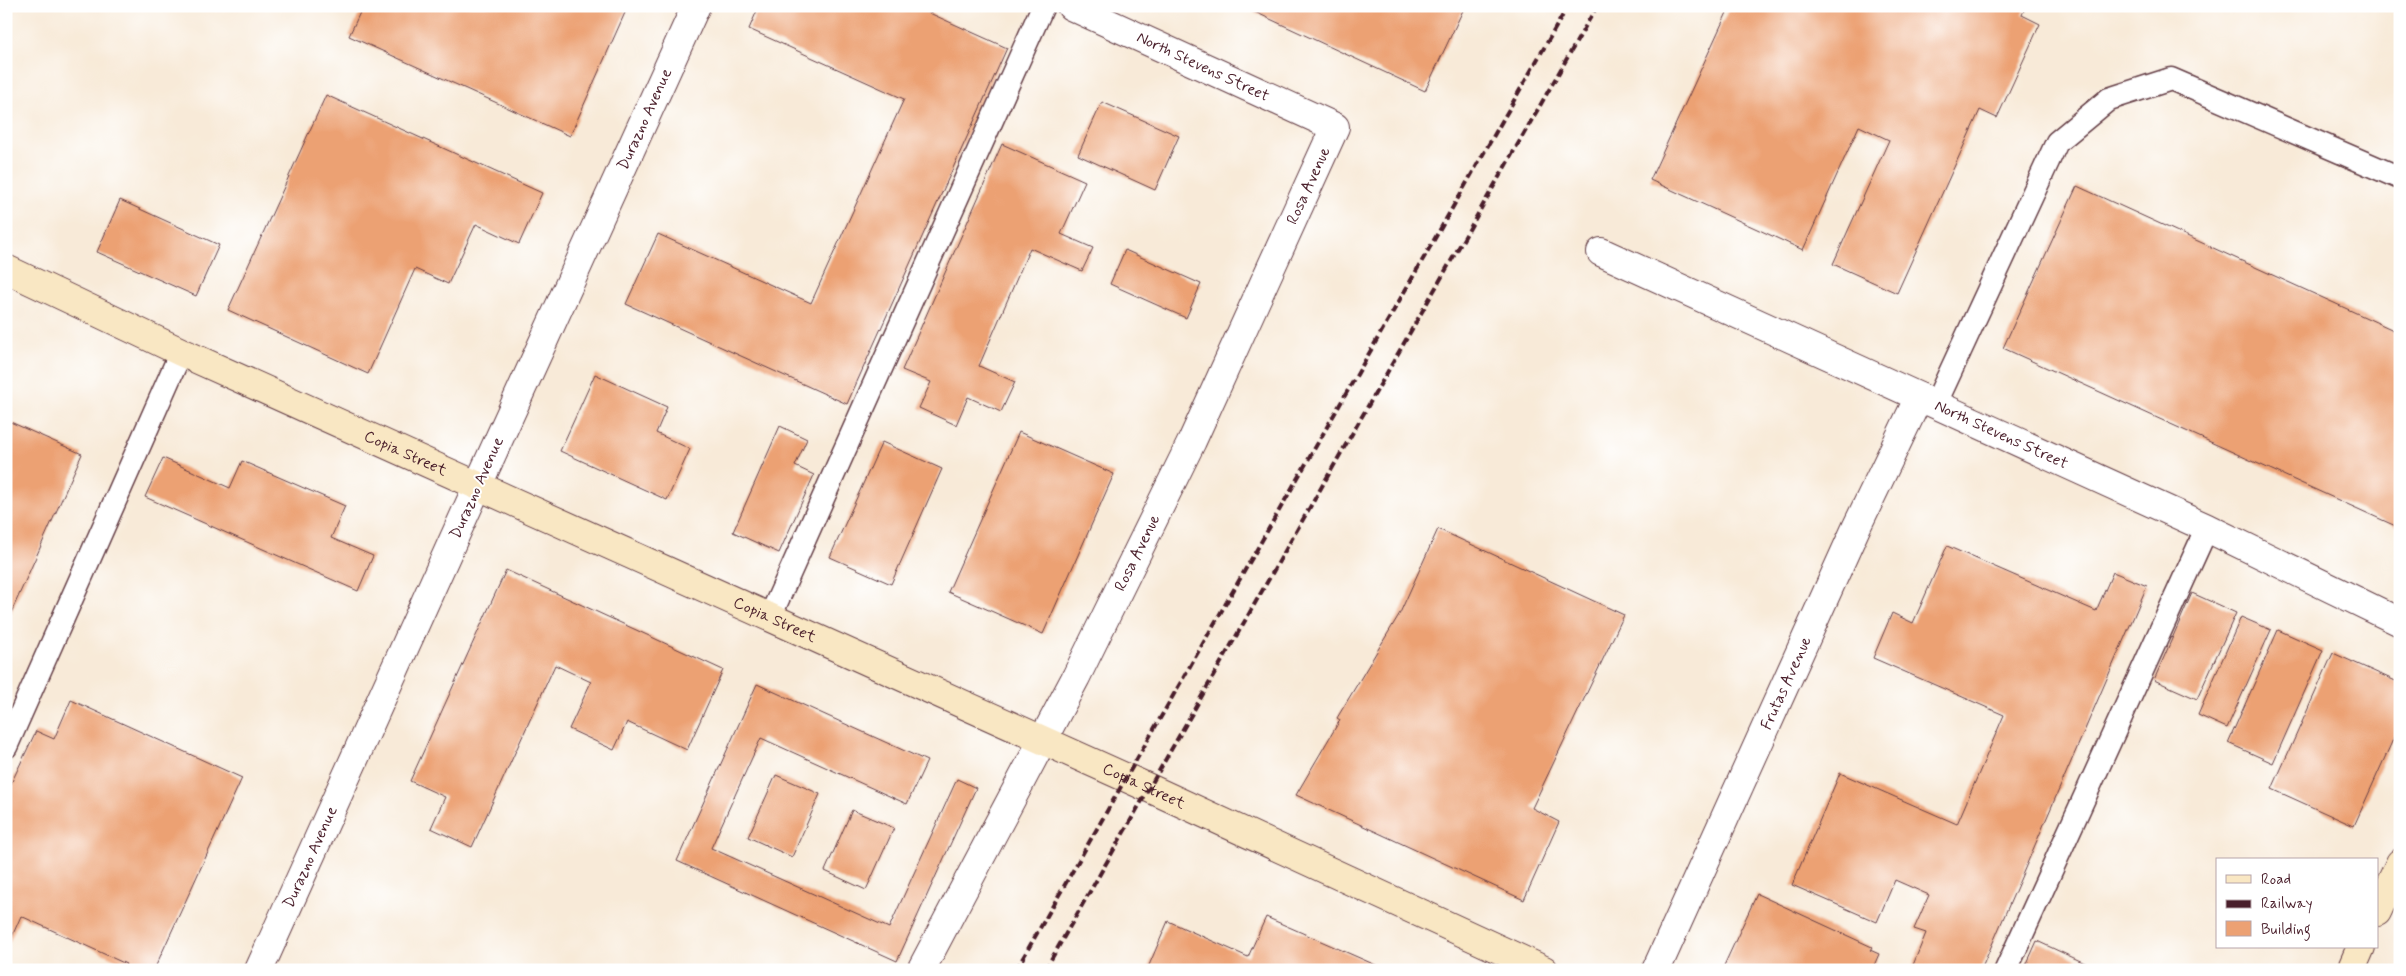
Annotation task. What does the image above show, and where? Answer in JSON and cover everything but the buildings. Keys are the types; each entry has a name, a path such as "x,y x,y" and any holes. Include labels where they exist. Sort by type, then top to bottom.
{"main road":[{"name":"Copia Street","path":"6,269 181,352 770,616 1544,970"},
{"path":"2378,910 2400,863"},
{"path":"2351,970 2361,948"}],"street":[{"name":"Durazno Avenue","path":"259,970 696,6"},
{"name":"North Stevens Street","path":"1071,6 1335,127"},
{"name":"Rosa Avenue","path":"921,970 1076,677 1192,441 1335,127"},
{"name":"North Stevens Street","path":"1601,252 2208,528 2400,622"},
{"name":"Frutas Avenue","path":"1656,970 1856,528 1927,401"}],"lane":[{"path":"770,616 1043,6"},
{"path":"1927,401 2057,142 2110,99 2171,79 2400,178"},
{"path":"6,747 181,352"},
{"path":"2006,970 2208,528"}],"railway":[{"path":"1016,970 1568,6"},
{"path":"1045,970 1597,6"}]}
